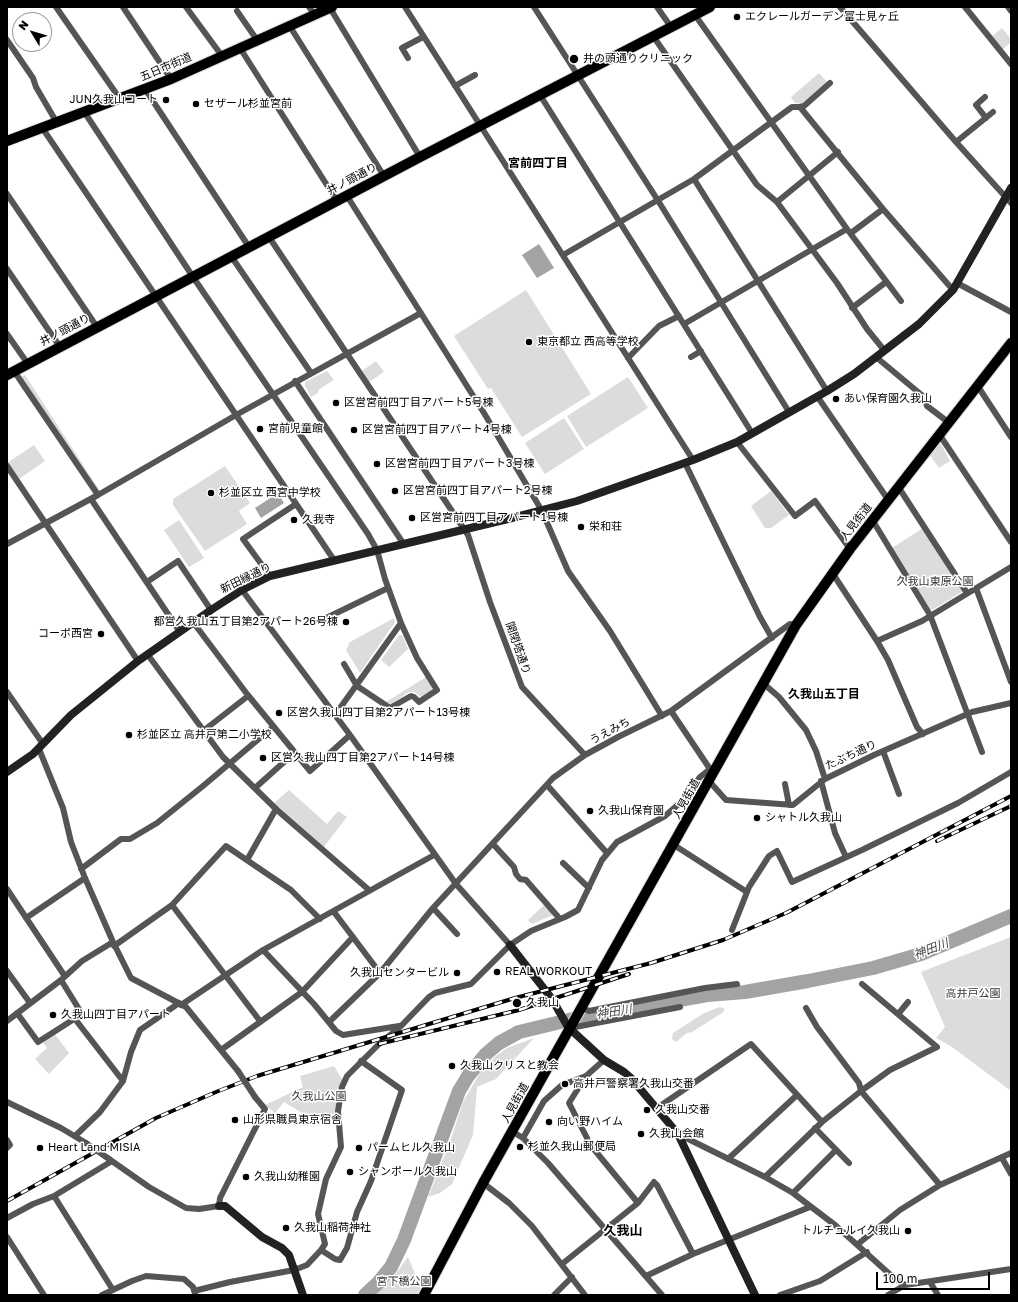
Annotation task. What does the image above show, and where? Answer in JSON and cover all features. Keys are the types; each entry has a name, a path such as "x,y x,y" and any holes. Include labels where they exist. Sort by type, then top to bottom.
{"main road":[{"name":"五日市街道","path":"7,141 57,124 171,79 290,25 312,11 331,7"},
{"name":"井ノ頭通り","path":"10,373 481,125 540,96 710,7"},
{"name":"人見街道","path":"424,1295 570,1027 581,1011 709,781 714,769 764,684 796,625 850,549 1011,343"}],"street":[{"path":"56,7 120,99"},
{"path":"123,7 171,79"},
{"path":"186,7 222,56"},
{"path":"331,7 420,157"},
{"path":"405,7 628,358 689,462 760,617 772,638"},
{"path":"534,7 657,199 789,412"},
{"path":"658,7 671,27"},
{"path":"840,7 1008,200"},
{"path":"1008,7 1011,11"},
{"path":"968,8 1011,64"},
{"path":"237,11 257,40"},
{"path":"694,15 809,176 901,301"},
{"path":"290,25 384,176"},
{"path":"654,36 757,185 777,202 838,283 852,308 884,350"},
{"path":"408,58 402,48 424,37"},
{"path":"7,40 33,78 36,87 57,124"},
{"path":"240,48 337,201"},
{"path":"455,86 475,75"},
{"path":"563,255 657,199 694,179 792,107 804,106 830,83"},
{"path":"145,89 249,247"},
{"path":"540,96 752,433"},
{"path":"985,97 976,104 986,118"},
{"path":"800,107 883,209 955,287 1011,312"},
{"path":"956,142 993,112"},
{"path":"85,113 193,277 378,550 388,588 401,623 417,658 437,690 419,702 414,696 411,696 390,708 357,686 344,664"},
{"path":"43,129 334,560"},
{"path":"777,202 838,152"},
{"path":"694,179 827,390"},
{"name":"新田縁通り","path":"7,772 41,747 71,715 148,654 242,590 270,576 403,543 531,514 577,501 689,462 737,442 817,396 854,374 919,324 955,287 1008,200 1011,188"},
{"path":"7,194 97,327"},
{"path":"347,196 484,413 542,511 568,571 610,631 662,716"},
{"path":"684,324 812,250 849,231 883,209"},
{"name":"開閉塔通り","path":"269,237 468,535 488,596 522,687 585,755"},
{"path":"231,256 311,373"},
{"path":"7,269 60,347"},
{"path":"852,308 886,282"},
{"path":"7,544 91,499 273,394 420,313"},
{"path":"628,358 659,326 679,316"},
{"path":"7,334 28,364"},
{"path":"691,356 700,351"},
{"path":"876,357 924,397 927,406 948,422"},
{"path":"10,373 98,495"},
{"path":"295,382 403,543"},
{"path":"977,385 1011,437"},
{"path":"817,396 889,501"},
{"path":"939,434 1011,542"},
{"path":"737,442 795,516 816,501 850,549"},
{"path":"7,466 138,662"},
{"path":"899,488 967,593"},
{"path":"91,499 180,632"},
{"path":"270,576 244,539 296,504"},
{"path":"873,521 930,614 982,752"},
{"path":"147,582 178,560 211,610"},
{"path":"878,641 922,621 930,614 1011,567"},
{"path":"832,574 878,641 894,673 917,727 923,734"},
{"path":"322,620 388,588"},
{"path":"976,588 1011,682"},
{"path":"242,590 350,735 456,884 510,945 560,1016 604,1060 632,1078 678,1134 755,1295"},
{"path":"193,622 248,696 294,753 310,770 350,735"},
{"path":"335,715 401,623"},
{"name":"うえみち","path":"329,1022 380,973 433,908 562,771 585,755 618,736 671,711 790,624 796,625"},
{"path":"148,654 229,764 276,809 369,890"},
{"path":"764,684 779,697 806,730 816,751 836,833 846,857"},
{"path":"7,692 41,747 63,808 71,842 81,869 114,944 133,980 186,1007 203,1026 238,1071 255,1097 265,1109 220,1198 220,1206"},
{"path":"204,731 248,696"},
{"name":"たぶち通り","path":"789,805 799,801 823,780 883,751 967,715 986,708 1011,703"},
{"path":"102,1295 146,1276 184,1279 195,1293 230,1282 294,1270 307,1265 322,1250 325,1244 318,1214 326,1179 341,1147 338,1111 342,1087 347,1076 378,1045 401,1026 418,1007 435,993 462,988 477,981 510,945 531,931 578,910 602,860 617,842 665,816 681,802 700,777 714,769 671,711"},
{"path":"81,869 120,840 130,839 157,823 273,727"},
{"path":"883,751 899,794"},
{"path":"255,788 294,753"},
{"path":"732,930 747,892 769,856 778,851 792,882 958,803 1011,772"},
{"path":"709,781 726,800 789,805 785,784"},
{"path":"548,785 607,854"},
{"path":"247,860 276,809"},
{"path":"493,844 514,867 516,874 520,879 526,880 560,919"},
{"path":"674,844 747,892"},
{"path":"7,1021 82,961 114,944 172,905 226,846 291,890 320,919"},
{"path":"75,1136 100,1112 123,1081 131,1052 140,1030 263,950 334,912 369,890 434,854"},
{"path":"563,863 589,888"},
{"path":"26,918 85,878"},
{"path":"7,890 26,918 82,1014 38,1042 17,1013"},
{"path":"172,905 224,976 260,1021"},
{"path":"433,908 457,934"},
{"path":"334,912 380,973"},
{"path":"221,1050 302,992 353,937"},
{"path":"263,950 336,1031 343,1035 401,1026"},
{"path":"7,971 30,1003"},
{"path":"581,1011 589,1011 705,988 737,984"},
{"path":"765,1177 815,1128 861,1091 890,1070 937,1047 899,1013 862,984"},
{"path":"899,1013 908,1002"},
{"path":"570,1027 680,1007"},
{"path":"806,1008 817,1027 858,1083 861,1091 940,1185"},
{"path":"75,1019 123,1081"},
{"path":"657,1108 751,1044 822,1122"},
{"path":"604,1060 586,1076 569,1103 588,1142 638,1203"},
{"path":"322,1250 340,1260 347,1248 358,1212 383,1147 402,1090 361,1062"},
{"path":"523,1138 544,1101 562,1085 586,1076"},
{"path":"728,1159 797,1095"},
{"path":"7,1103 75,1136 149,1187 186,1208 199,1209 225,1206 262,1236 282,1248 289,1255 303,1295"},
{"path":"815,1128 849,1163"},
{"path":"513,1132 523,1138 548,1163 662,1295"},
{"path":"678,1134 765,1177 793,1193 858,1244 894,1278 905,1285"},
{"path":"7,1140 10,1145 7,1148"},
{"path":"793,1193 836,1150"},
{"path":"858,1244 900,1210 940,1185 1011,1154"},
{"path":"1002,1158 1011,1174"},
{"path":"7,1218 33,1204 54,1196 110,1160"},
{"path":"562,1264 638,1203 654,1182 657,1185 693,1254"},
{"path":"484,1183 509,1203 532,1226 585,1295"},
{"path":"54,1196 113,1290"},
{"path":"646,1276 693,1254 810,1207"},
{"path":"7,1237 44,1295"},
{"path":"780,1295 791,1293 820,1281 867,1252"},
{"path":"888,1295 905,1285 1011,1269"},
{"path":"554,1295 572,1277"},
{"path":"930,1282 938,1295"}],"green space":[{"path":"1002,28 1011,39 1011,42 1002,50 991,37"},
{"path":"819,73 827,82 802,104 795,103 791,97"},
{"path":"526,290 591,394 522,437 491,388 488,389 454,336"},
{"path":"376,361 384,372 369,382 362,371"},
{"path":"327,371 334,380 318,390 319,392 311,397 305,386 305,382"},
{"path":"25,375 100,491 98,492 21,377"},
{"path":"628,377 648,408 586,447 567,416"},
{"path":"564,418 584,449 545,474 525,443"},
{"path":"937,443 941,444 950,461 939,468 929,454"},
{"path":"34,445 45,461 19,479 7,463"},
{"path":"225,466 250,503 239,511 247,524 205,551 173,505 173,499"},
{"path":"771,491 789,515 771,528 765,528 751,506"},
{"path":"179,520 204,558 189,567 164,530"},
{"name":"久我山東原公園","path":"923,528 962,589 962,592 932,610 928,609 892,548"},
{"path":"394,618 395,622 360,673 346,650 350,642"},
{"path":"399,635 402,635 408,649 389,667 381,660"},
{"path":"426,677 432,687 431,691 421,697 414,692 409,692 391,704 386,702"},
{"path":"289,790 327,824 338,811 347,817 323,848 273,804"},
{"path":"544,905 553,915 532,924 528,920"},
{"name":"高井戸公園","path":"1011,937 1011,1091 952,1047 936,1038 945,1027 921,972"},
{"path":"720,1007 725,1009 722,1013 692,1032 687,1033 676,1042 672,1039 673,1033 704,1013"},
{"path":"54,1033 69,1053 49,1074 35,1059 47,1048 42,1041"},
{"path":"534,1038 496,1079 477,1087 473,1135 452,1184 440,1193 428,1197 451,1139 463,1102 481,1071 496,1056 507,1048"},
{"name":"久我山公園","path":"334,1066 343,1081 336,1115 324,1114 318,1123 284,1102 275,1113 265,1105 303,1087 300,1076"},
{"name":"宮下橋公園","path":"408,1257 418,1285 421,1288 417,1295 375,1295 391,1280"}],"shaded area":[{"path":"539,244 554,268 537,278 522,255"},
{"path":"278,493 284,503 261,518 255,508"}],"waterway":[{"name":"神田川","path":"365,1295 378,1283 391,1267 404,1240 459,1091 468,1076 486,1054 499,1043 519,1032 569,1020 707,995 745,992 873,968 921,954 1011,916"}],"railway":[{"path":"7,1201 156,1118 257,1076 515,998 651,963 723,940 786,913 1011,796"},
{"path":"937,841 1011,806"},
{"path":"379,1044 519,1010 629,974"}],"place":[{"name":"エクレールガーデン富士見ヶ丘","path":"737,17"},
{"name":"井の頭通りクリニック","path":"574,59"},
{"name":"JUN久我山コート","path":"166,100"},
{"name":"セザール杉並宮前","path":"196,104"},
{"name":"東京都立 西高等学校","path":"529,342"},
{"name":"あい保育園久我山","path":"836,399"},
{"name":"区営宮前四丁目アパート5号棟","path":"336,403"},
{"name":"宮前児童館","path":"260,429"},
{"name":"区営宮前四丁目アパート4号棟","path":"354,430"},
{"name":"区営宮前四丁目アパート3号棟","path":"377,464"},
{"name":"区営宮前四丁目アパート2号棟","path":"395,491"},
{"name":"杉並区立 西宮中学校","path":"211,493"},
{"name":"区営宮前四丁目アパート1号棟","path":"412,518"},
{"name":"久我寺","path":"294,520"},
{"name":"栄和荘","path":"581,527"},
{"name":"都営久我山五丁目第2アパート26号棟","path":"346,622"},
{"name":"コーポ西宮","path":"101,634"},
{"name":"区営久我山四丁目第2アパート13号棟","path":"279,713"},
{"name":"杉並区立 高井戸第二小学校","path":"129,735"},
{"name":"区営久我山四丁目第2アパート14号棟","path":"263,758"},
{"name":"久我山保育園","path":"590,811"},
{"name":"シャトル久我山","path":"757,818"},
{"name":"REAL WORKOUT","path":"497,972"},
{"name":"久我山センタービル","path":"457,973"},
{"name":"久我山","path":"517,1003"},
{"name":"久我山四丁目アパート","path":"53,1015"},
{"name":"久我山クリスと教会","path":"452,1066"},
{"name":"高井戸警察署久我山交番","path":"565,1084"},
{"name":"久我山交番","path":"647,1110"},
{"name":"山形県職員東京宿舎","path":"235,1120"},
{"name":"向い野ハイム","path":"549,1122"},
{"name":"久我山会館","path":"641,1134"},
{"name":"杉並久我山郵便局","path":"520,1147"},
{"name":"Heart Land MISIA","path":"40,1148"},
{"name":"パームヒル久我山","path":"359,1148"},
{"name":"シャンポール久我山","path":"350,1172"},
{"name":"久我山幼稚園","path":"246,1177"},
{"name":"久我山稲荷神社","path":"286,1228"},
{"name":"トルチュルイ久我山","path":"908,1231"}],"district":[{"name":"宮前四丁目","path":"538,163"},
{"name":"久我山五丁目","path":"824,694"},
{"name":"久我山","path":"623,1231"}]}
